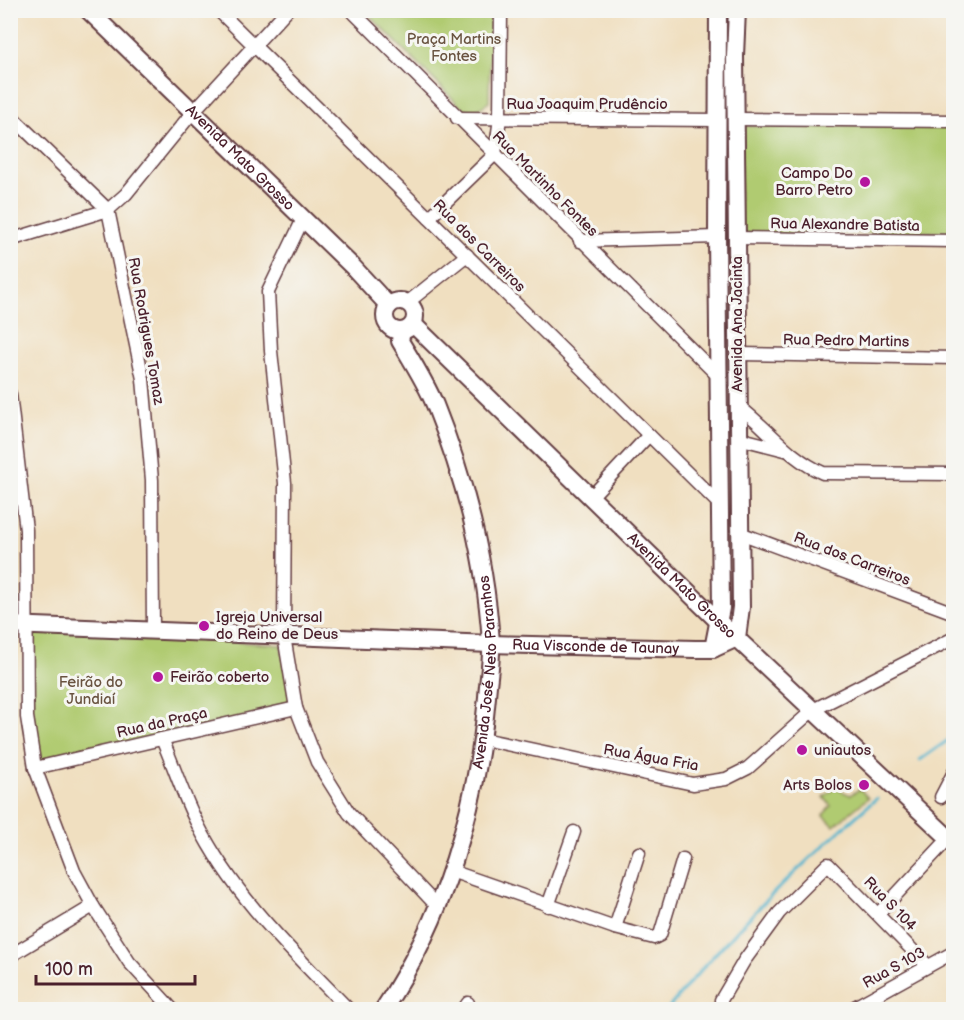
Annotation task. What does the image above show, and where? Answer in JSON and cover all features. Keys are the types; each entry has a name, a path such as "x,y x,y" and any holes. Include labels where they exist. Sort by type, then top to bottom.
{"main road":[{"name":"Avenida Mato Grosso","path":"88,10 389,306"},
{"name":"Avenida Ana Jacinta","path":"718,10 736,118 739,354 737,405 741,556 741,607 737,638"},
{"name":"Avenida Ana Jacinta","path":"717,620 721,608 717,120 737,10"},
{"path":"398,302 407,303 415,315 407,328 393,330 386,323 385,314 389,306 398,302"},
{"path":"719,305 738,306"},
{"name":"Avenida Mato Grosso","path":"407,328 951,840"},
{"name":"Avenida José Neto Paranhos","path":"383,1010 404,978 438,907 462,837 483,739 491,644 474,520 435,403 400,341 407,328"},
{"path":"719,555 741,556"},
{"path":"713,649 717,620"},
{"name":"Rua Visconde de Taunay","path":"18,625 491,644 713,649 737,638"}],"street":[{"name":"Rua dos Carreiros","path":"218,10 719,504"},
{"path":"10,240 108,210 126,195 192,113 286,10"},
{"name":"Rua Martinho Fontes","path":"351,10 580,241 720,378"},
{"path":"429,218 495,154 500,118 501,10"},
{"path":"10,115 108,210"},
{"name":"Rua Joaquim Prudêncio","path":"457,118 717,120"},
{"path":"736,118 954,121"},
{"name":"Rua Rodrigues Tomaz","path":"108,210 143,379 152,480 153,630"},
{"path":"303,219 268,292 271,351 285,483 284,636 296,708 317,762 349,813 438,907"},
{"path":"580,241 717,237"},
{"name":"Rua Alexandre Batista","path":"736,238 954,241"},
{"path":"407,303 467,255"},
{"name":"Rua Pedro Martins","path":"739,354 954,358"},
{"path":"10,394 26,530 18,625 27,717 35,768 74,871 93,906 129,962 172,1010"},
{"path":"737,405 786,451 809,468 823,473 954,474"},
{"path":"590,498 649,435"},
{"path":"738,438 786,451"},
{"name":"Rua dos Carreiros","path":"740,532 954,613"},
{"name":"Rua Água Fria","path":"483,739 693,784 726,779 748,768 813,710 954,638"},
{"name":"Rua da Praça","path":"35,768 296,708"},
{"path":"162,738 197,824 235,886 271,930 349,1010"},
{"path":"941,797 954,772"},
{"path":"548,906 574,832"},
{"path":"879,913 951,840"},
{"path":"615,928 639,853"},
{"path":"451,871 548,906 654,938 660,935 683,859"},
{"name":"Rua S 104","path":"723,1005 744,961 779,913 828,864 879,913 928,966"},
{"path":"10,956 93,906"},
{"name":"Rua S 103","path":"849,1010 954,952"}],"green space":[{"name":"Praça Martins Fontes","path":"365,11 491,11 489,102 474,112 462,108"},
{"name":"Campo Do Barro Petro","path":"741,126 953,126 953,232 738,234"},
{"name":"Feirão do Jundiaí","path":"24,627 281,645 294,706 38,764"},
{"path":"835,788 850,795 860,789 868,798 834,826 823,815 831,806 824,797"}],"waterway":[{"path":"920,760 954,736"},
{"path":"667,1010 716,953 768,899 877,798"}],"place":[{"name":"Campo Do Barro Petro","path":"865,182"},
{"name":"Igreja Universal do Reino de Deus","path":"204,626"},
{"name":"Feirão coberto","path":"158,677"},
{"name":"uniautos","path":"802,750"},
{"name":"Arts Bolos","path":"864,785"}]}
